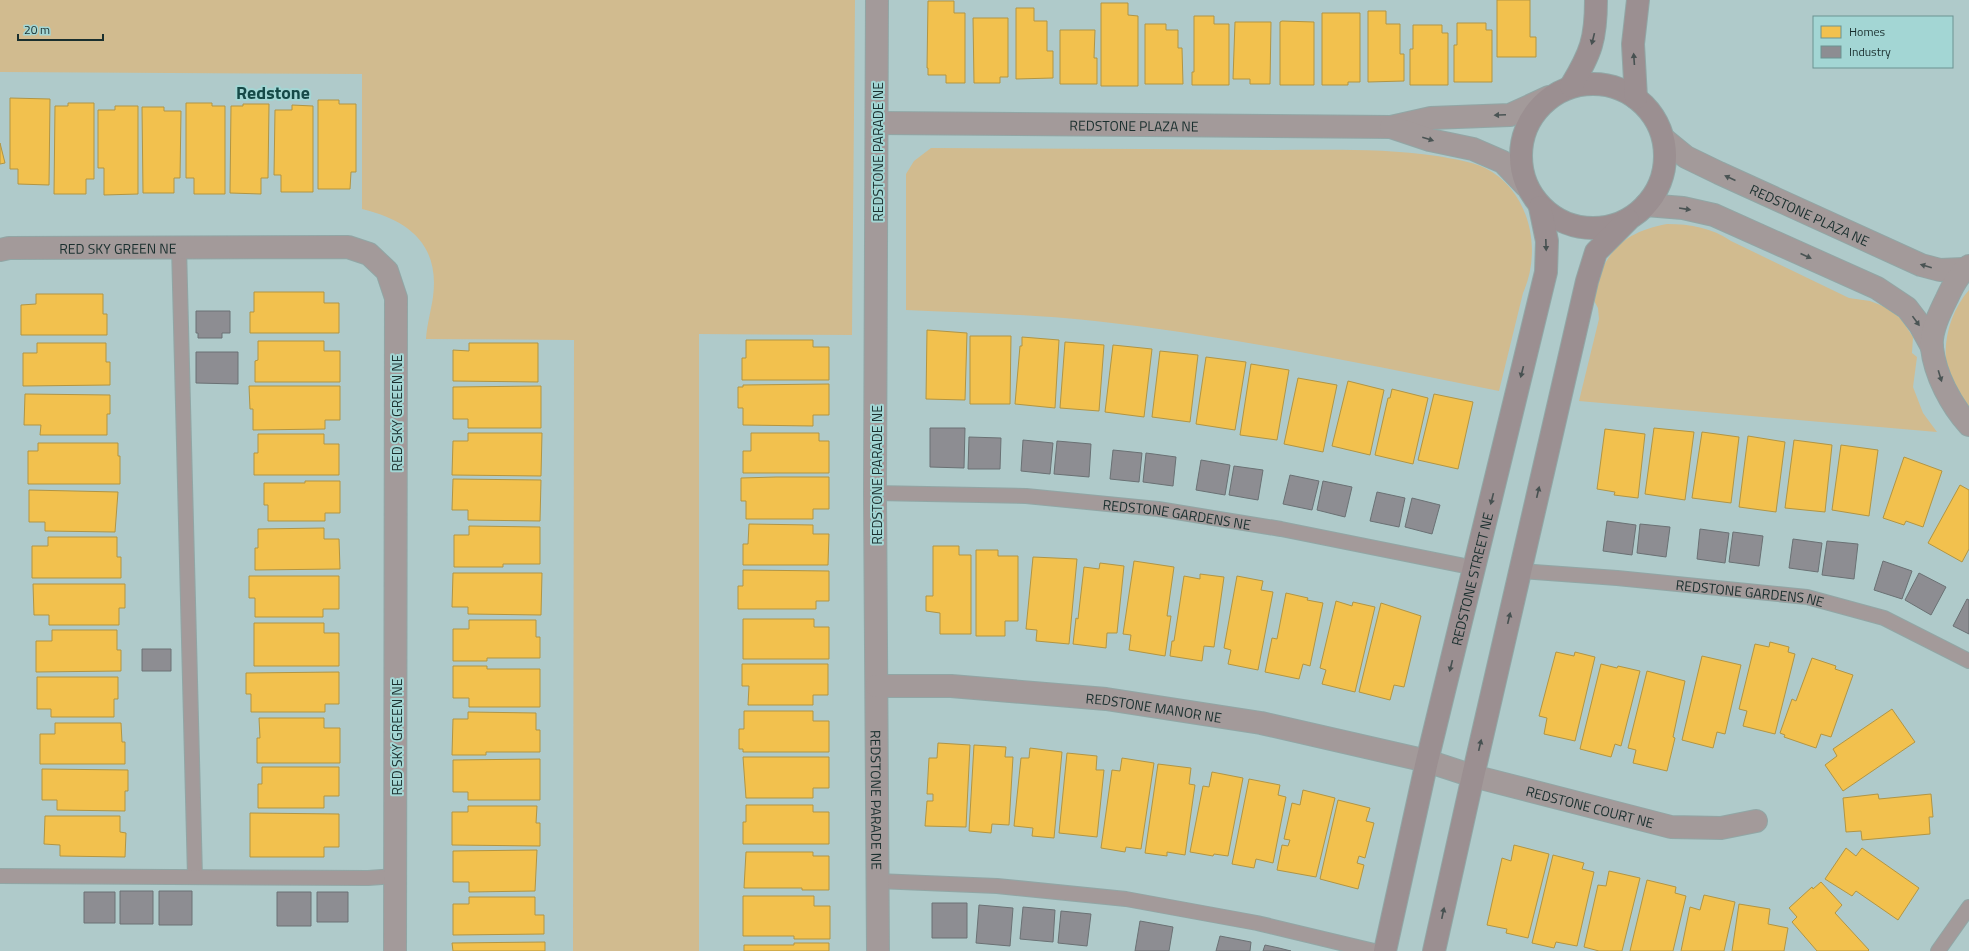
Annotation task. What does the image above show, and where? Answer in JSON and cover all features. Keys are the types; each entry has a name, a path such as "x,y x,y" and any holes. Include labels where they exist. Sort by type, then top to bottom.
{"street":[{"name":"REDSTONE PARADE NE","path":"877,0 875,492 878,951"},
{"path":"1571,86 1586,62 1594,36 1596,0"},
{"path":"1636,98 1633,44 1638,0"},
{"path":"1434,951 1587,281 1596,252 1628,220 1646,206 1659,186 1666,163 1664,140 1654,116 1636,98 1616,87 1594,83 1571,86 1550,97 1532,115 1522,138 1520,162 1526,186 1540,207 1559,221 1582,228 1605,228 1628,220"},
{"name":"REDSTONE PLAZA NE","path":"877,124 1391,127 1431,118 1510,115 1550,97"},
{"name":"REDSTONE PLAZA NE","path":"1391,127 1430,140 1473,149 1503,162 1526,186"},
{"name":"REDSTONE PLAZA NE","path":"1664,140 1693,161 1916,263 1940,270 1966,267"},
{"name":"REDSTONE PLAZA NE","path":"1646,206 1683,208 1714,215 1878,288 1907,308 1920,325 1932,347 1942,384 1959,414 1969,425"},
{"name":"REDSTONE STREET NE","path":"1385,951 1427,761 1546,272 1546,241 1540,207"},
{"name":"RED SKY GREEN NE","path":"0,250 179,247 348,247 369,254 387,270 396,298 395,951"},
{"name":"REDSTONE PLAZA NE","path":"1932,347 1940,313 1951,290 1966,267"},
{"name":"REDSTONE MANOR NE","path":"877,686 951,686 1106,698 1261,723 1427,761"},
{"name":"REDSTONE COURT NE","path":"1427,761 1473,776 1671,827 1721,828 1756,821"}],"lane":[{"path":"179,247 195,877"},
{"name":"REDSTONE GARDENS NE","path":"875,492 1026,496 1158,509 1281,529 1475,568"},
{"name":"REDSTONE GARDENS NE","path":"1520,571 1617,578 1807,597 1884,618 1969,661"},
{"path":"0,876 368,878 396,876"},
{"path":"877,881 996,886 1126,899 1257,923 1374,951"},
{"path":"1938,951 1969,907"}],"shaded area":[{"path":"0,0 855,0 852,335 699,334 699,951 573,951 574,340 426,339 433,297 434,278 431,262 426,249 417,237 407,228 379,214 362,209 362,74 0,72"},
{"path":"931,148 1375,151 1416,153 1437,156 1467,162 1485,168 1500,178 1512,191 1522,206 1528,222 1531,240 1532,258 1529,276 1523,293 1499,391 1298,352 1197,334 1146,327 1048,317 906,310 906,174 914,161"},
{"path":"1667,224 1693,226 1709,230 1849,298 1870,301 1888,308 1901,319 1913,337 1912,353 1917,357 1913,387 1923,413 1937,432 1579,401 1599,319 1598,308 1592,297 1603,268 1609,257 1626,239 1637,233"},
{"path":"1969,290 1969,411 1951,382 1947,370 1946,346 1951,322 1956,310"}],"building: Homes":[{"path":"1497,0 1530,0 1530,37 1536,37 1536,57 1497,57"},
{"path":"928,1 954,1 954,13 965,13 965,83 946,83 946,75 928,75"},
{"path":"1101,3 1128,3 1128,15 1138,16 1138,86 1101,86"},
{"path":"1016,8 1034,8 1034,21 1047,21 1047,51 1053,51 1053,78 1016,79"},
{"path":"1368,11 1386,11 1386,24 1400,24 1400,54 1404,54 1404,81 1368,82"},
{"path":"1322,13 1360,13 1360,82 1348,82 1348,85 1322,85"},
{"path":"1194,16 1214,16 1214,24 1229,24 1229,85 1192,85 1192,72 1194,72"},
{"path":"973,18 1008,18 1008,77 1000,77 1000,83 974,83"},
{"path":"1235,22 1271,22 1270,84 1250,84 1250,79 1233,79"},
{"path":"1280,22 1314,22 1314,85 1280,85"},
{"path":"1457,23 1486,23 1486,30 1492,30 1492,82 1454,82 1454,45 1457,45"},
{"path":"1145,24 1166,24 1166,30 1178,30 1178,48 1182,48 1183,84 1145,84"},
{"path":"1413,25 1442,25 1442,33 1448,33 1448,85 1410,85 1410,49 1413,49"},
{"path":"1060,30 1095,30 1094,58 1097,58 1097,84 1060,84"},
{"path":"10,98 50,99 49,185 18,184 18,169 10,169"},
{"path":"318,100 339,100 339,104 356,104 356,172 351,172 350,189 318,189"},
{"path":"68,103 94,103 94,179 86,179 86,194 54,194 55,106 68,106"},
{"path":"186,103 212,103 212,106 225,106 225,194 194,194 194,178 186,178"},
{"path":"243,104 269,104 268,178 261,178 261,194 230,193 231,106 243,106"},
{"path":"292,105 313,106 313,192 281,192 281,175 274,175 275,110 292,110"},
{"path":"115,106 138,106 138,194 104,195 104,168 98,168 98,110 115,110"},
{"path":"142,107 164,107 164,111 181,111 180,178 174,178 174,193 143,193"},
{"path":"0,143 5,163 0,164"},
{"path":"254,292 324,292 324,303 339,303 339,333 250,333 250,312 254,312"},
{"path":"36,294 103,294 103,314 107,314 107,335 21,335 21,305 36,304"},
{"path":"927,330 967,333 965,400 926,399"},
{"path":"970,336 1011,336 1010,404 970,404"},
{"path":"1022,337 1059,340 1055,408 1015,404"},
{"path":"746,340 813,340 813,347 829,347 829,380 742,380 742,358 746,358"},
{"path":"258,341 324,341 324,351 340,351 340,382 255,382 255,361 258,360"},
{"path":"1065,342 1104,345 1099,411 1060,408"},
{"path":"37,343 106,343 106,362 110,362 110,385 23,386 23,353 37,353"},
{"path":"469,343 538,343 538,382 453,381 453,350 469,351"},
{"path":"1113,345 1152,349 1144,417 1105,412"},
{"path":"1160,351 1198,355 1190,422 1152,417"},
{"path":"1206,357 1246,362 1235,430 1196,424"},
{"path":"1251,364 1289,370 1277,440 1240,435"},
{"path":"1298,378 1337,385 1323,452 1284,444"},
{"path":"1348,381 1384,390 1370,455 1332,446"},
{"path":"829,384 829,415 813,415 813,426 743,425 743,408 738,408 738,387 743,387 743,385"},
{"path":"249,386 340,386 340,420 325,420 325,429 253,430 253,409 250,409"},
{"path":"541,386 541,428 468,428 468,419 453,419 453,387"},
{"path":"1392,389 1428,398 1413,464 1375,455 1388,398 1390,398"},
{"path":"25,394 110,395 110,414 107,414 107,435 40,435 41,425 24,425"},
{"path":"1434,394 1473,402 1458,469 1418,460"},
{"path":"1654,428 1694,432 1685,500 1645,494"},
{"path":"1605,429 1645,434 1638,498 1614,495 1615,492 1597,489"},
{"path":"1702,432 1739,437 1731,503 1692,498"},
{"path":"468,433 542,433 541,476 452,475 453,441 468,441"},
{"path":"751,433 819,433 819,441 829,441 829,473 743,473 743,451 751,451"},
{"path":"258,434 324,434 324,444 339,444 339,475 254,475 254,453 258,453"},
{"path":"1748,436 1785,442 1776,512 1739,507"},
{"path":"1794,440 1832,445 1825,512 1785,508"},
{"path":"38,443 118,443 118,456 120,456 120,484 28,484 28,451 38,451"},
{"path":"1841,445 1878,450 1869,516 1832,510"},
{"path":"1904,457 1942,471 1923,527 1906,521 1904,525 1883,518"},
{"path":"829,477 829,509 813,509 813,519 746,519 746,501 741,501 741,478"},
{"path":"453,479 541,480 540,521 468,520 468,510 452,510"},
{"path":"305,481 340,481 340,513 325,513 325,521 268,521 268,505 264,505 264,483 305,483"},
{"path":"1960,485 1969,490 1969,549 1962,562 1928,543"},
{"path":"29,490 118,492 115,532 45,531 45,522 29,522"},
{"path":"749,524 813,525 813,534 829,534 828,565 743,565 743,544 748,544"},
{"path":"469,526 540,527 540,564 503,564 503,567 454,567 454,535 469,535"},
{"path":"324,528 324,539 339,539 340,569 255,570 255,548 258,548 258,529"},
{"path":"48,537 117,537 117,557 121,557 121,578 32,578 32,546 48,546"},
{"path":"933,546 959,546 959,555 971,555 971,634 940,634 940,613 926,611 926,596 933,596"},
{"path":"976,550 998,550 998,556 1018,556 1018,621 1005,621 1005,636 976,636"},
{"path":"1033,557 1077,559 1069,644 1036,641 1037,630 1026,629"},
{"path":"1134,561 1174,567 1167,616 1171,616 1165,656 1129,650 1131,635 1123,634"},
{"path":"1100,563 1124,566 1117,633 1107,633 1106,648 1073,644 1076,618 1078,619 1084,567 1099,569"},
{"path":"743,570 829,571 829,601 816,601 816,609 738,609 738,586 743,586"},
{"path":"453,573 542,573 541,615 468,614 468,607 452,607"},
{"path":"1200,574 1224,577 1214,647 1204,646 1202,661 1170,656 1172,641 1174,641 1184,576 1200,579"},
{"path":"249,576 339,576 339,609 323,609 323,617 255,617 255,598 249,598"},
{"path":"1237,576 1263,581 1261,590 1273,592 1258,670 1228,664 1231,650 1224,648"},
{"path":"33,584 125,584 125,608 119,608 119,625 49,625 49,615 34,615"},
{"path":"1286,593 1308,598 1307,600 1323,603 1310,666 1303,664 1299,679 1265,672 1272,638 1277,639"},
{"path":"1336,601 1352,606 1353,602 1375,607 1355,692 1322,684 1326,670 1320,668"},
{"path":"1381,603 1421,616 1404,687 1394,685 1390,700 1359,692"},
{"path":"743,619 814,619 814,627 829,627 829,659 743,659"},
{"path":"469,620 536,620 536,637 540,637 540,658 487,658 487,661 453,661 453,629 469,629"},
{"path":"254,623 324,623 324,633 339,633 339,666 254,666"},
{"path":"52,630 117,630 117,650 121,650 121,671 36,672 36,641 52,641"},
{"path":"1770,642 1789,647 1788,652 1795,654 1775,734 1743,726 1747,711 1739,709 1755,644 1769,647"},
{"path":"1556,652 1574,656 1575,652 1595,657 1575,741 1544,734 1547,718 1539,716"},
{"path":"1702,656 1741,665 1725,734 1717,732 1713,748 1682,740"},
{"path":"1812,658 1836,666 1835,669 1853,675 1831,737 1821,734 1816,748 1784,737 1785,735 1780,733 1792,699 1796,701"},
{"path":"742,664 828,664 828,695 813,695 813,705 748,705 749,686 742,686"},
{"path":"1601,664 1640,671 1621,746 1615,744 1611,757 1580,749"},
{"path":"453,666 487,666 487,669 540,669 540,707 469,707 469,698 453,698"},
{"path":"1647,671 1685,681 1673,737 1675,738 1667,771 1633,763 1636,750 1628,748"},
{"path":"339,672 339,704 325,704 325,712 251,712 251,694 246,694 246,673"},
{"path":"37,677 118,677 118,699 114,699 114,717 51,717 51,709 37,709"},
{"path":"1892,709 1915,742 1843,791 1825,765 1837,756 1833,749"},
{"path":"744,711 813,711 813,721 829,721 829,752 743,752 743,749 739,749 739,729 744,729"},
{"path":"468,712 536,713 536,730 540,730 540,752 486,752 486,755 452,755 453,719 468,719"},
{"path":"259,718 324,718 324,728 340,728 340,763 257,763 257,738 260,738"},
{"path":"55,723 121,723 122,742 125,742 125,764 40,764 40,734 55,734"},
{"path":"938,743 970,745 966,827 925,826 927,801 933,801 933,794 927,794 929,758 937,758"},
{"path":"974,745 1006,747 1005,757 1013,757 1009,825 992,824 991,833 969,831"},
{"path":"1030,748 1062,752 1054,838 1032,836 1033,828 1014,826 1021,758 1029,758"},
{"path":"1067,753 1097,756 1096,770 1104,770 1097,837 1059,833"},
{"path":"743,757 829,757 829,788 813,788 813,798 746,798"},
{"path":"1122,758 1154,763 1141,849 1126,847 1125,852 1101,848 1112,770 1120,771"},
{"path":"540,759 540,800 468,800 468,792 453,792 453,760"},
{"path":"1158,764 1191,768 1189,784 1195,785 1185,855 1167,852 1167,856 1145,853"},
{"path":"262,767 339,767 339,796 324,796 324,808 258,808 258,784 262,784"},
{"path":"42,769 128,770 128,791 125,791 125,811 57,810 57,800 42,800"},
{"path":"1212,772 1243,778 1228,856 1214,854 1213,856 1190,852 1203,786 1209,787"},
{"path":"1249,779 1280,785 1278,795 1286,797 1273,863 1256,859 1254,868 1232,864"},
{"path":"1303,790 1335,798 1316,877 1277,870 1282,845 1288,846 1290,840 1284,839 1292,803 1300,805"},
{"path":"1878,794 1879,799 1931,794 1933,817 1929,817 1930,834 1862,840 1861,831 1846,832 1843,798"},
{"path":"1338,800 1370,808 1366,821 1374,823 1365,858 1359,856 1357,863 1364,865 1358,889 1320,879"},
{"path":"746,805 813,805 813,812 829,812 829,844 743,844 743,822 746,822"},
{"path":"468,806 537,806 536,823 540,823 540,846 452,845 452,812 468,812"},
{"path":"250,813 339,814 339,847 324,847 324,857 250,857"},
{"path":"45,816 120,816 120,832 126,833 125,857 60,856 60,845 44,844"},
{"path":"1514,845 1549,854 1528,938 1506,933 1507,929 1487,925 1502,858 1511,861"},
{"path":"1846,848 1856,856 1862,848 1919,888 1898,920 1856,891 1852,896 1825,879"},
{"path":"537,850 535,891 469,892 469,882 453,882 453,851"},
{"path":"746,852 813,852 813,856 829,856 829,890 802,890 802,888 744,888"},
{"path":"1553,855 1584,863 1582,869 1594,872 1577,946 1556,942 1554,948 1532,943"},
{"path":"1609,871 1640,878 1622,951 1599,951 1584,947 1598,885 1606,886"},
{"path":"1647,880 1676,887 1675,893 1686,896 1673,951 1630,951"},
{"path":"1821,882 1842,905 1835,913 1869,950 1868,951 1817,951 1792,922 1797,917 1789,908 1812,887 1813,889"},
{"path":"1704,895 1735,902 1724,951 1681,951 1690,907 1700,910"},
{"path":"743,896 814,896 814,906 830,906 830,939 794,939 794,936 743,936"},
{"path":"469,897 535,897 535,915 544,915 544,934 453,935 453,904 469,904"},
{"path":"1739,904 1770,909 1768,924 1788,928 1784,951 1732,951"},
{"path":"545,942 545,951 453,951 452,943"},
{"path":"794,943 829,943 829,951 744,951 744,945 794,945"}],"building: Industry":[{"path":"196,311 230,311 230,333 222,333 222,338 198,338 198,333 196,333"},
{"path":"196,352 238,352 238,384 196,383"},
{"path":"930,428 965,428 964,468 930,467"},
{"path":"969,437 1001,438 1000,469 968,469"},
{"path":"1023,440 1053,443 1050,474 1021,471"},
{"path":"1057,441 1091,444 1089,477 1054,474"},
{"path":"1113,450 1142,453 1139,482 1110,479"},
{"path":"1146,453 1176,457 1173,486 1143,482"},
{"path":"1201,460 1230,465 1225,495 1196,490"},
{"path":"1234,466 1263,470 1258,500 1229,495"},
{"path":"1290,475 1319,481 1312,510 1283,504"},
{"path":"1323,481 1352,487 1345,517 1317,510"},
{"path":"1377,492 1405,498 1399,527 1370,521"},
{"path":"1412,498 1440,505 1432,534 1405,527"},
{"path":"1607,521 1636,525 1632,555 1603,551"},
{"path":"1640,524 1670,527 1666,557 1637,553"},
{"path":"1700,529 1729,533 1725,563 1697,559"},
{"path":"1733,532 1763,536 1759,566 1729,562"},
{"path":"1793,539 1822,543 1818,572 1789,568"},
{"path":"1827,541 1858,544 1854,579 1822,575"},
{"path":"1883,561 1912,571 1902,599 1874,590"},
{"path":"1919,573 1946,587 1931,615 1905,600"},
{"path":"1967,599 1969,600 1969,634 1953,626"},
{"path":"142,649 171,649 171,671 142,671"},
{"path":"120,891 153,891 153,924 120,924"},
{"path":"159,891 192,891 192,925 159,925"},
{"path":"84,892 115,892 115,923 84,923"},
{"path":"277,892 311,892 311,926 277,926"},
{"path":"317,892 348,892 348,922 317,922"},
{"path":"932,903 967,903 967,938 932,938"},
{"path":"979,905 1013,908 1010,946 976,943"},
{"path":"1023,907 1055,910 1053,942 1020,939"},
{"path":"1061,911 1091,914 1087,946 1058,943"},
{"path":"1140,921 1173,927 1169,951 1135,951"},
{"path":"1220,936 1251,942 1250,951 1216,951"},
{"path":"1265,945 1279,948 1291,951 1263,951"}],"district":[{"name":"Redstone","path":"273,92"}]}
